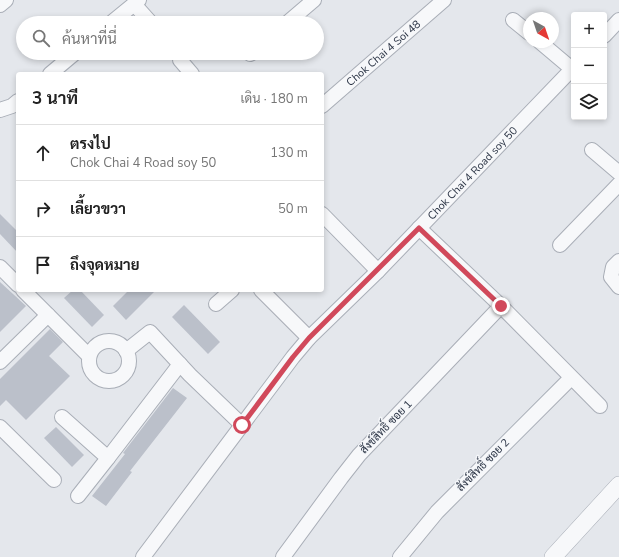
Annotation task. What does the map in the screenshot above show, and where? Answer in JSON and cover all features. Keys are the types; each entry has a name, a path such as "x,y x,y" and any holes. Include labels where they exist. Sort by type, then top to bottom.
{"street":[{"path":"0,5 6,0"},
{"path":"295,16 314,0"},
{"name":"Chok Chai 4 Soi 48","path":"324,104 444,0"},
{"path":"120,16 137,2 146,16"},
{"path":"514,20 523,28"},
{"path":"607,33 619,20"},
{"path":"548,48 571,66"},
{"path":"52,72 67,60"},
{"path":"180,60 190,72"},
{"name":"Chok Chai 4 Road soy 50","path":"143,557 293,357 309,338 378,271 571,70"},
{"path":"0,110 12,106 16,103"},
{"path":"592,150 619,173"},
{"path":"560,245 619,184"},
{"path":"324,216 378,271"},
{"path":"419,228 501,306 600,406"},
{"path":"619,261 613,267 611,277 619,287"},
{"path":"0,267 16,283"},
{"path":"25,292 89,356"},
{"path":"216,304 230,292"},
{"path":"262,292 309,338"},
{"name":"สังข์สิทธิ์ ซอย 1","path":"283,557 359,455 501,306"},
{"path":"0,362 48,315"},
{"path":"126,351 150,332 242,425"},
{"path":"106,341 118,343 126,351 129,364 123,376 111,381 104,381 98,379 90,369 88,362 89,356 95,346 106,341"},
{"path":"78,496 180,364"},
{"name":"สังข์สิทธิ์ ซอย 2","path":"400,557 437,512 571,378"},
{"path":"62,417 108,458"},
{"path":"0,427 54,480"},
{"path":"553,557 619,485"}],"building":[{"path":"0,214 16,230 16,251 0,234"},
{"path":"0,282 26,306 0,332"},
{"path":"71,292 82,292 104,315 92,327 64,298"},
{"path":"127,292 154,292 126,320 113,306"},
{"path":"184,305 220,342 208,354 172,317"},
{"path":"50,329 63,342 49,356 70,376 26,420 6,400 0,406 0,379"},
{"path":"173,388 187,398 130,471 132,472 106,506 92,496"},
{"path":"56,427 84,455 72,467 44,438"}],"route":[{"path":"242,425 309,338 378,271 419,228 501,306"}]}
